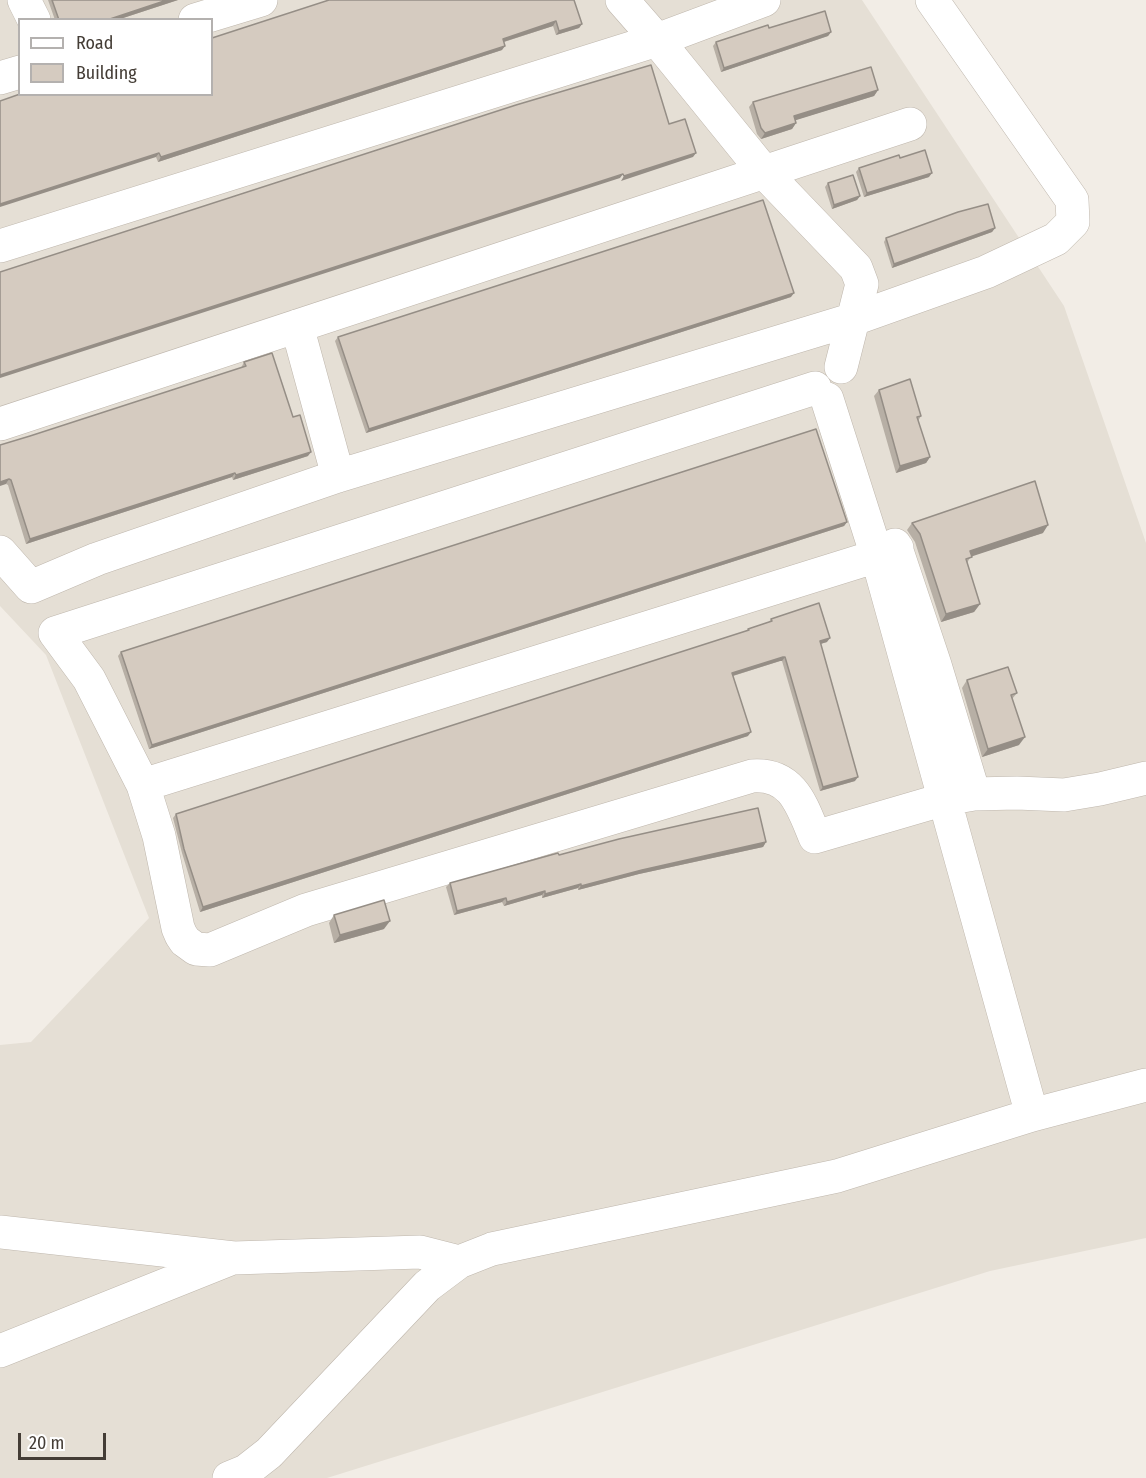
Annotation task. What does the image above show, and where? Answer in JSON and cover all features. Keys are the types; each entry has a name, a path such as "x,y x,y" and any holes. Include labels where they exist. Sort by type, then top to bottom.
{"street":[{"path":"24,0 33,18"},
{"path":"202,18 261,0"},
{"path":"622,0 764,172 856,268 862,284 854,319 831,388 887,552 959,796 1032,1115"},
{"path":"0,246 657,40 764,0"},
{"path":"0,552 31,587 97,558 338,476 854,319 986,272 1056,239 1073,222 1072,200 932,0"},
{"path":"0,78 18,73"},
{"path":"0,424 910,124"},
{"path":"297,326 338,476"},
{"path":"831,388 55,633 89,679 143,785 159,836 177,928 185,941 196,949 210,950 306,910 752,776 759,775 779,781 792,789 815,837 959,796 1017,793 1064,795 1146,778"},
{"path":"143,785 887,552"},
{"path":"229,1478 246,1472 269,1454 427,1286 459,1262 492,1249 837,1176 1032,1115 1146,1085"},
{"path":"0,1232 234,1258 420,1252 459,1262"},
{"path":"0,1351 234,1258"}],"shaded area":[{"path":"0,0 862,0 1064,306 1146,543 1146,1238 990,1271 327,1478 0,1478 0,1045 31,1042 149,918 46,655 0,606"}],"building":[{"path":"52,0 167,0 113,18 58,18"},
{"path":"329,0 574,0 582,24 559,31 556,21 503,39 505,46 161,157 159,153 0,204 0,101 18,95 213,96 213,38"},
{"path":"825,11 831,32 724,68 716,42 768,25 769,28"},
{"path":"651,65 669,124 685,119 696,153 624,176 623,174 0,375 0,272 516,105"},
{"path":"871,67 878,90 794,116 796,123 765,133 761,128 753,102"},
{"path":"925,150 932,173 867,193 859,168 899,155 900,158"},
{"path":"853,175 860,196 834,205 828,183"},
{"path":"763,200 794,293 369,429 338,337"},
{"path":"988,204 995,228 894,264 886,238 958,212"},
{"path":"272,353 293,417 300,415 311,452 236,475 235,473 30,539 11,480 0,482 0,445 246,366 244,362"},
{"path":"910,379 921,416 917,417 930,457 900,466 879,390"},
{"path":"816,429 847,522 152,745 121,652"},
{"path":"1035,481 1048,525 970,551 972,557 966,559 980,604 946,614 920,534 912,523"},
{"path":"819,603 830,638 820,641 858,777 823,787 785,657 783,657 732,673 751,732 203,907 184,849 176,814 749,630 772,621 771,619"},
{"path":"1008,667 1017,693 1011,695 1025,737 988,749 967,680"},
{"path":"758,808 766,842 581,886 581,884 545,894 545,891 507,902 506,898 457,911 450,883 558,853 559,855"},
{"path":"384,900 390,921 340,935 334,915"}]}
